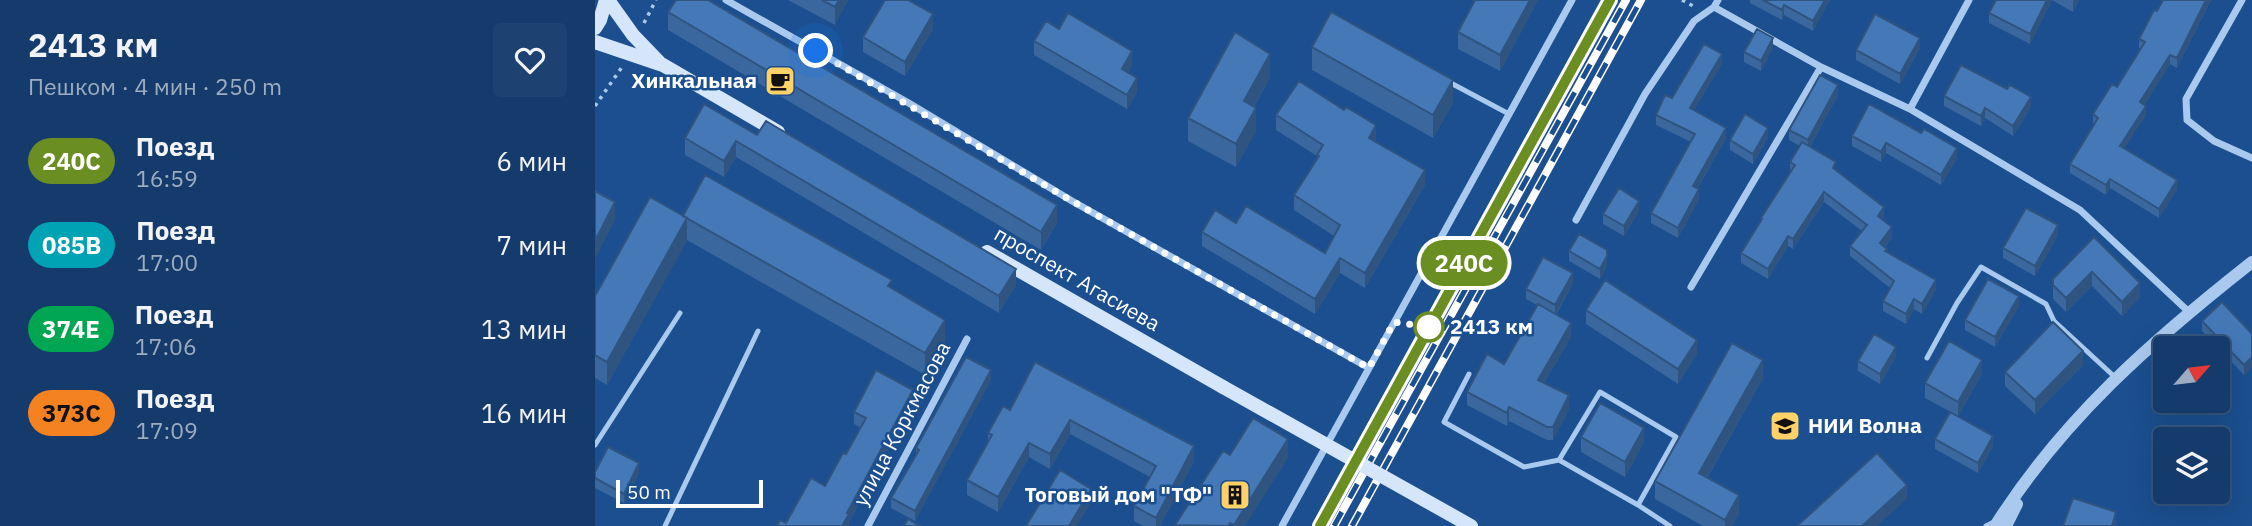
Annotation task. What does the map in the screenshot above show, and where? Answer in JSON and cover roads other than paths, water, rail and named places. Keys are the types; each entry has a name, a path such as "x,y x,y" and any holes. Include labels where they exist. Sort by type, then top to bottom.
{"main road":[{"path":"595,28 607,0"},
{"path":"607,0 633,35 663,65"},
{"path":"595,42 663,65 794,141"},
{"name":"проспект Агасиева","path":"972,244 1471,526"}],"street":[{"path":"726,0 907,102 1084,208 1369,368"},
{"path":"1282,526 1572,0"},
{"path":"1910,109 1969,0"},
{"path":"2242,0 2186,99 2187,120 2214,141 2252,158"},
{"path":"1576,219 1645,94 1695,21 1716,4 1821,67 1910,109 2080,210 2189,313"},
{"path":"1691,287 1821,67"},
{"path":"2000,524 2067,431 2116,378 2189,313 2252,264"},
{"name":"улица Коркмасова","path":"868,526 967,339"}],"lane":[{"path":"1436,75 1509,114"},
{"path":"1927,358 1957,303 1981,267 2046,304 2054,321 2116,378"},
{"path":"595,445 680,313"},
{"path":"664,526 758,331"},
{"path":"1469,374 1444,422 1524,467 1559,460 1669,526"},
{"path":"1559,460 1600,392 1676,437 1638,505"},
{"path":"1986,526 2000,524"}],"railway":[{"path":"1320,526 1610,0"},
{"path":"1334,526 1626,0"},
{"path":"1352,526 1641,0"}],"train":[{"name":"240С","path":"1320,526 1610,0"}],"place":[{"name":"Хинкальная","path":"780,81"},
{"name":"2413 км","path":"1429,327"},
{"name":"НИИ Волна","path":"1785,426"},
{"name":"Тоговый дом \"ТФ\"","path":"1235,495"}]}
